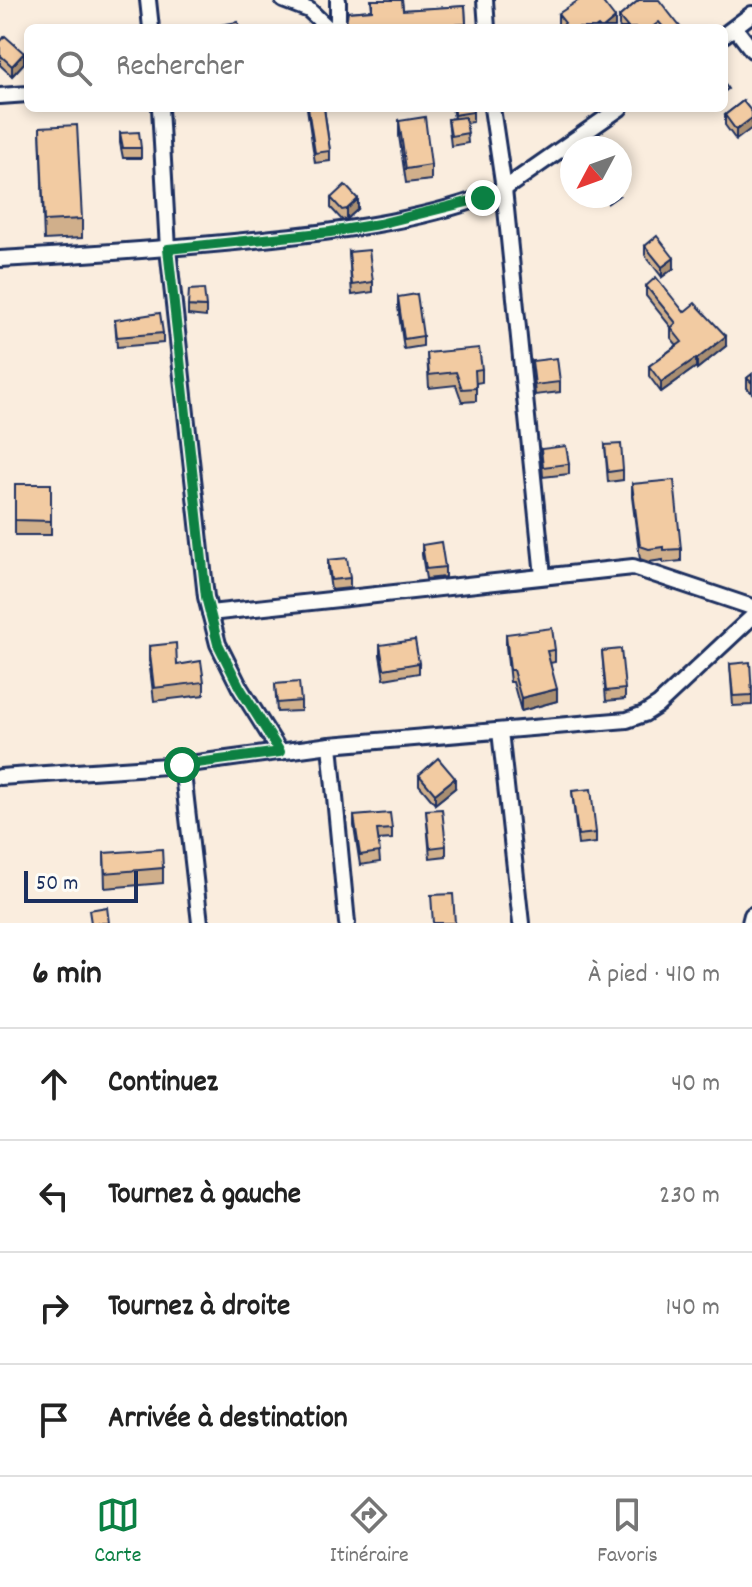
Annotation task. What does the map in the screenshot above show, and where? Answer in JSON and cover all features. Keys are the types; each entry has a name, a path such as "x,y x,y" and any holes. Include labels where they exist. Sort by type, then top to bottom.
{"street":[{"path":"148,0 151,24"},
{"path":"283,0 309,10 324,24"},
{"path":"338,0 338,24"},
{"path":"485,0 487,24"},
{"path":"752,14 729,31 752,50"},
{"path":"0,96 24,94"},
{"path":"160,112 168,249 210,613 223,655 280,752"},
{"path":"493,112 504,189 543,576"},
{"path":"0,259 168,249 379,224 483,198 504,189 614,112"},
{"path":"210,613 633,567 752,607"},
{"path":"0,777 182,765 330,745 627,720 658,705 752,617"},
{"path":"500,731 521,923"},
{"path":"330,745 347,923"},
{"path":"182,765 200,923"},
{"path":"750,923 752,915"}],"building":[{"path":"372,0 402,0 403,10 465,6 466,24 346,24 348,12 372,10"},
{"path":"579,0 601,0 615,18 608,24 564,24 558,14"},
{"path":"639,0 659,0 678,24 625,24 619,17"},
{"path":"5,36 24,53 12,66 0,55 0,42"},
{"path":"743,101 752,112 752,118 736,130 725,115"},
{"path":"309,112 325,112 330,151 315,153"},
{"path":"425,117 431,165 406,169 399,121"},
{"path":"465,117 468,133 451,136 448,119"},
{"path":"77,125 82,219 44,221 40,127"},
{"path":"139,132 141,148 123,148 120,133"},
{"path":"345,185 358,199 342,210 331,198"},
{"path":"657,236 674,258 662,267 645,246"},
{"path":"369,250 373,282 352,285 349,252"},
{"path":"656,277 684,312 695,303 726,336 661,382 649,366 682,342 671,328 676,323 646,286"},
{"path":"204,289 206,307 188,306 189,290"},
{"path":"417,294 423,336 404,339 398,297"},
{"path":"160,313 163,333 117,337 115,320"},
{"path":"479,348 482,369 475,370 476,388 462,389 456,372 429,375 427,353"},
{"path":"557,358 560,382 535,385 532,361"},
{"path":"621,444 623,470 608,472 605,445"},
{"path":"566,446 569,464 543,467 541,449"},
{"path":"674,480 681,549 640,546 632,484"},
{"path":"15,484 51,484 51,521 15,520"},
{"path":"441,542 445,567 426,569 422,545"},
{"path":"347,558 350,578 331,580 328,560"},
{"path":"552,628 555,650 547,651 557,689 521,698 513,670 510,670 506,634"},
{"path":"415,640 419,663 384,669 380,645"},
{"path":"176,643 177,665 201,661 204,682 154,688 149,646"},
{"path":"621,649 625,689 606,691 602,651"},
{"path":"750,662 752,695 733,696 730,664"},
{"path":"299,682 301,701 277,703 275,684"},
{"path":"438,758 455,778 435,794 419,775"},
{"path":"591,789 596,833 578,835 572,791"},
{"path":"442,809 446,846 430,848 426,810"},
{"path":"390,813 392,829 377,830 380,852 360,855 354,816"},
{"path":"162,849 163,868 105,873 104,853"},
{"path":"453,894 455,923 433,923 431,895"},
{"path":"107,907 109,923 91,923 89,910"}],"route":[{"path":"182,765 280,752 240,688 218,644 206,597 168,249 330,232 379,224 483,198"}]}
